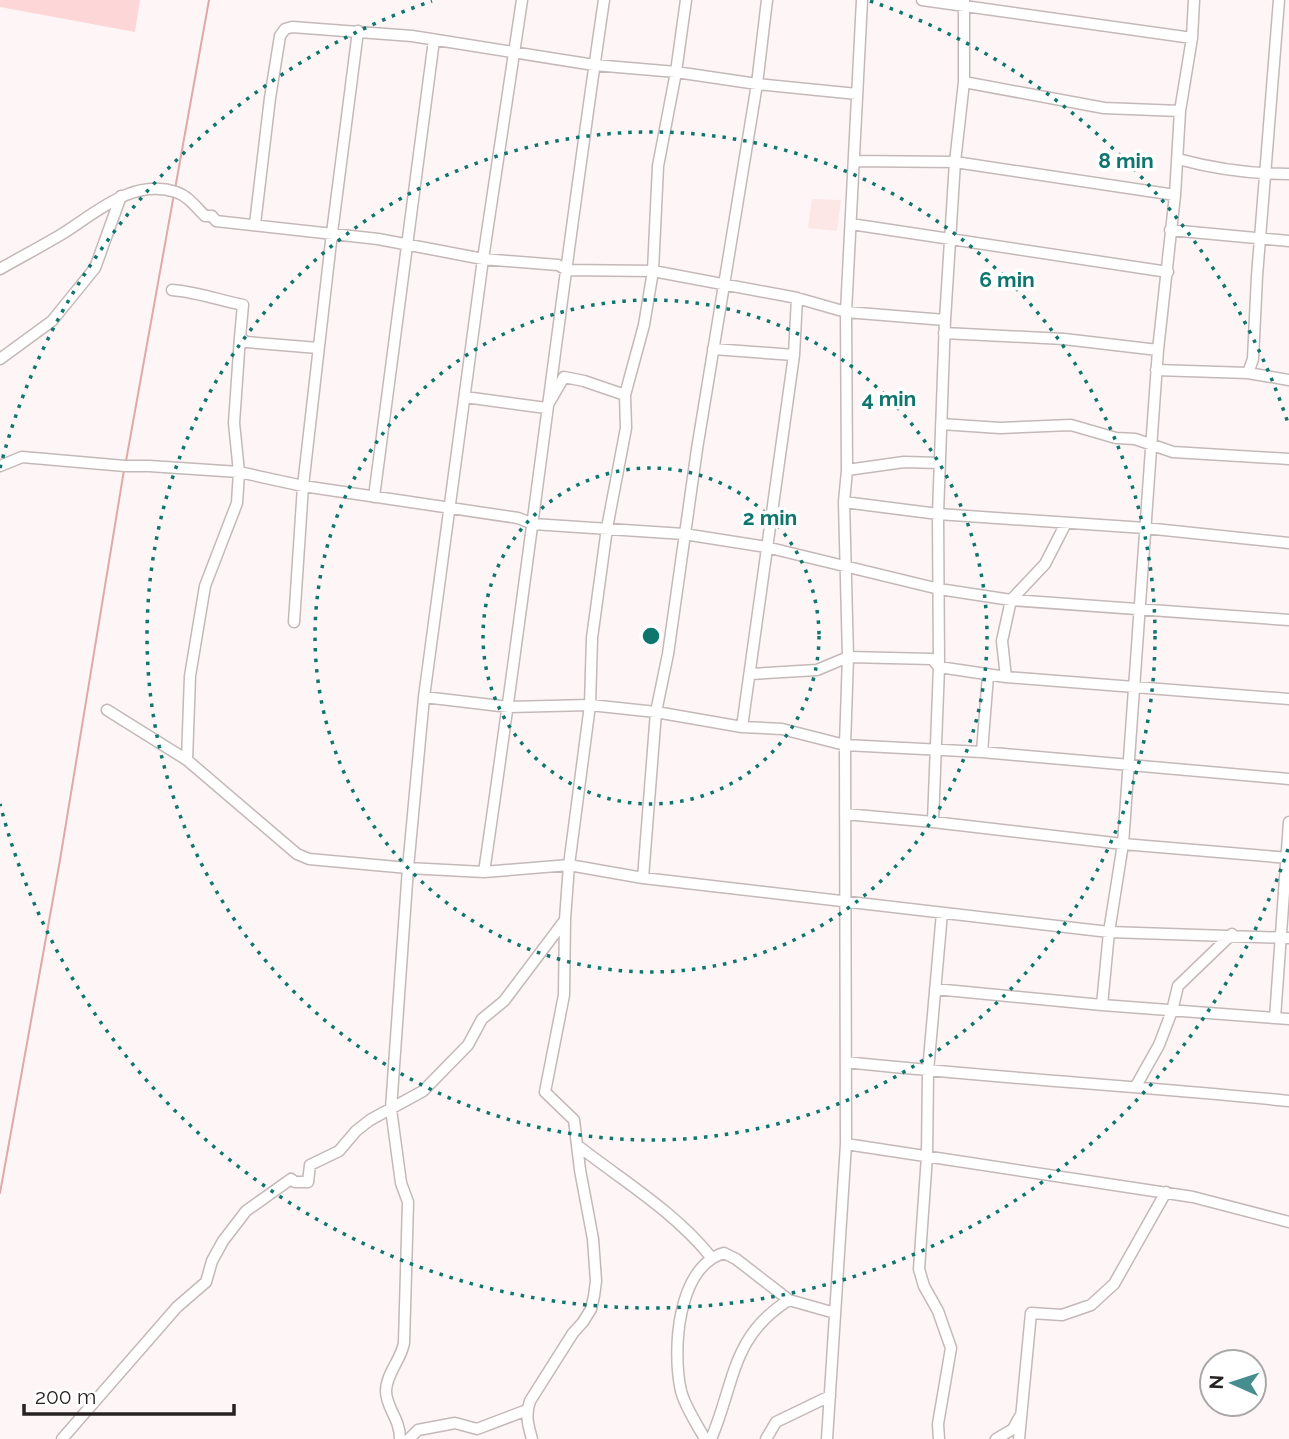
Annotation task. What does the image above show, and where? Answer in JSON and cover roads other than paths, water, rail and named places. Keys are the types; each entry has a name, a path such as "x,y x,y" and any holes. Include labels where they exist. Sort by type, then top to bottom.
{"street":[{"path":"400,1439 400,1424 386,1398 386,1388 404,1343 408,1202 401,1183 391,1109 408,869 424,697 522,0"},
{"path":"485,872 509,708 546,408 604,0"},
{"path":"532,1439 527,1423 530,1401 572,1333 583,1322 590,1309 596,1281 593,1239 575,1120 545,1093 564,995 569,865 590,705 592,638 607,528 626,428 625,395 644,325 653,271 658,166 676,72 686,0"},
{"path":"643,878 656,712 668,654 722,282 757,83 767,0"},
{"path":"827,1439 846,1144 846,312 862,0"},
{"path":"922,0 1192,38"},
{"path":"1102,1004 1123,844 1156,370 1168,272 1180,111 1192,38 1194,0"},
{"path":"1248,373 1253,359 1279,0"},
{"path":"933,822 939,667 938,514 944,333 955,162 964,82 964,4"},
{"path":"255,224 280,36 285,29 292,27 358,30 594,65 858,94"},
{"path":"294,622 303,485 358,30"},
{"path":"374,497 434,40"},
{"path":"964,82 1104,108 1180,111"},
{"path":"1178,159 1210,168 1289,174"},
{"path":"854,161 955,162 1175,195"},
{"path":"0,269 121,196 155,189 184,196 205,216 212,216 216,220 378,239 484,259 558,265 567,270 653,271 722,282 846,312 945,320"},
{"path":"0,359 52,321 95,268 121,196"},
{"path":"851,224 1168,272"},
{"path":"1170,230 1289,241"},
{"path":"172,290 195,292 213,299 243,304 234,423 239,472 237,503 205,586 190,676 187,761"},
{"path":"742,727 794,355 797,298"},
{"path":"944,333 1064,340 1158,350"},
{"path":"240,337 246,342 318,348"},
{"path":"713,349 794,355"},
{"path":"1156,370 1248,373 1289,380"},
{"path":"546,408 564,377 625,395"},
{"path":"465,397 546,408"},
{"path":"942,424 1000,428 1071,425 1116,438 1135,439 1173,452 1289,458"},
{"path":"0,466 22,457 239,472 374,497 518,519 533,524 684,534 766,547 939,589 1011,600 1289,620"},
{"path":"847,470 904,462 940,463"},
{"path":"844,502 938,514 1145,528 1289,543"},
{"path":"1006,677 1002,641 1011,600 1045,564 1066,523"},
{"path":"751,674 817,670 848,657 932,659 939,667 988,675 1289,699"},
{"path":"982,752 988,675"},
{"path":"424,697 509,708 590,705 656,712 742,727 782,729 845,745 982,752 1289,779"},
{"path":"107,710 187,761 302,858 408,869 485,872 569,865 643,878 1110,932 1286,937"},
{"path":"845,814 1123,844 1288,858"},
{"path":"1275,1018 1286,937 1289,822"},
{"path":"939,1439 938,1424 951,1348 919,1269 927,1156 928,1071 942,913"},
{"path":"62,1439 177,1307 206,1282 212,1261 223,1241 246,1211 291,1179 295,1182 309,1182 310,1165 339,1151 356,1130 423,1091 464,1050 482,1019 504,1001 565,919"},
{"path":"1136,1086 1159,1045 1178,986 1232,934"},
{"path":"934,989 1289,1019"},
{"path":"846,1062 1289,1101"},
{"path":"846,1144 1166,1192 1289,1222"},
{"path":"577,1145 666,1210 712,1257"},
{"path":"996,1439 1013,1429 1022,1413 1031,1313 1062,1315 1091,1306 1114,1284 1166,1192"},
{"path":"705,1439 681,1393 676,1351 680,1311 699,1270 712,1257 724,1253 736,1259 789,1300 835,1313"},
{"path":"711,1439 738,1356 750,1335 771,1311 789,1300"},
{"path":"1019,1439 1025,1381"},
{"path":"766,1439 776,1422 830,1396"},
{"path":"409,1439 418,1430 455,1423 477,1429 527,1410"}],"waterway":[{"path":"175,189 209,0"},
{"path":"126,461 174,194"},
{"path":"0,1193 60,860 124,470"}]}
